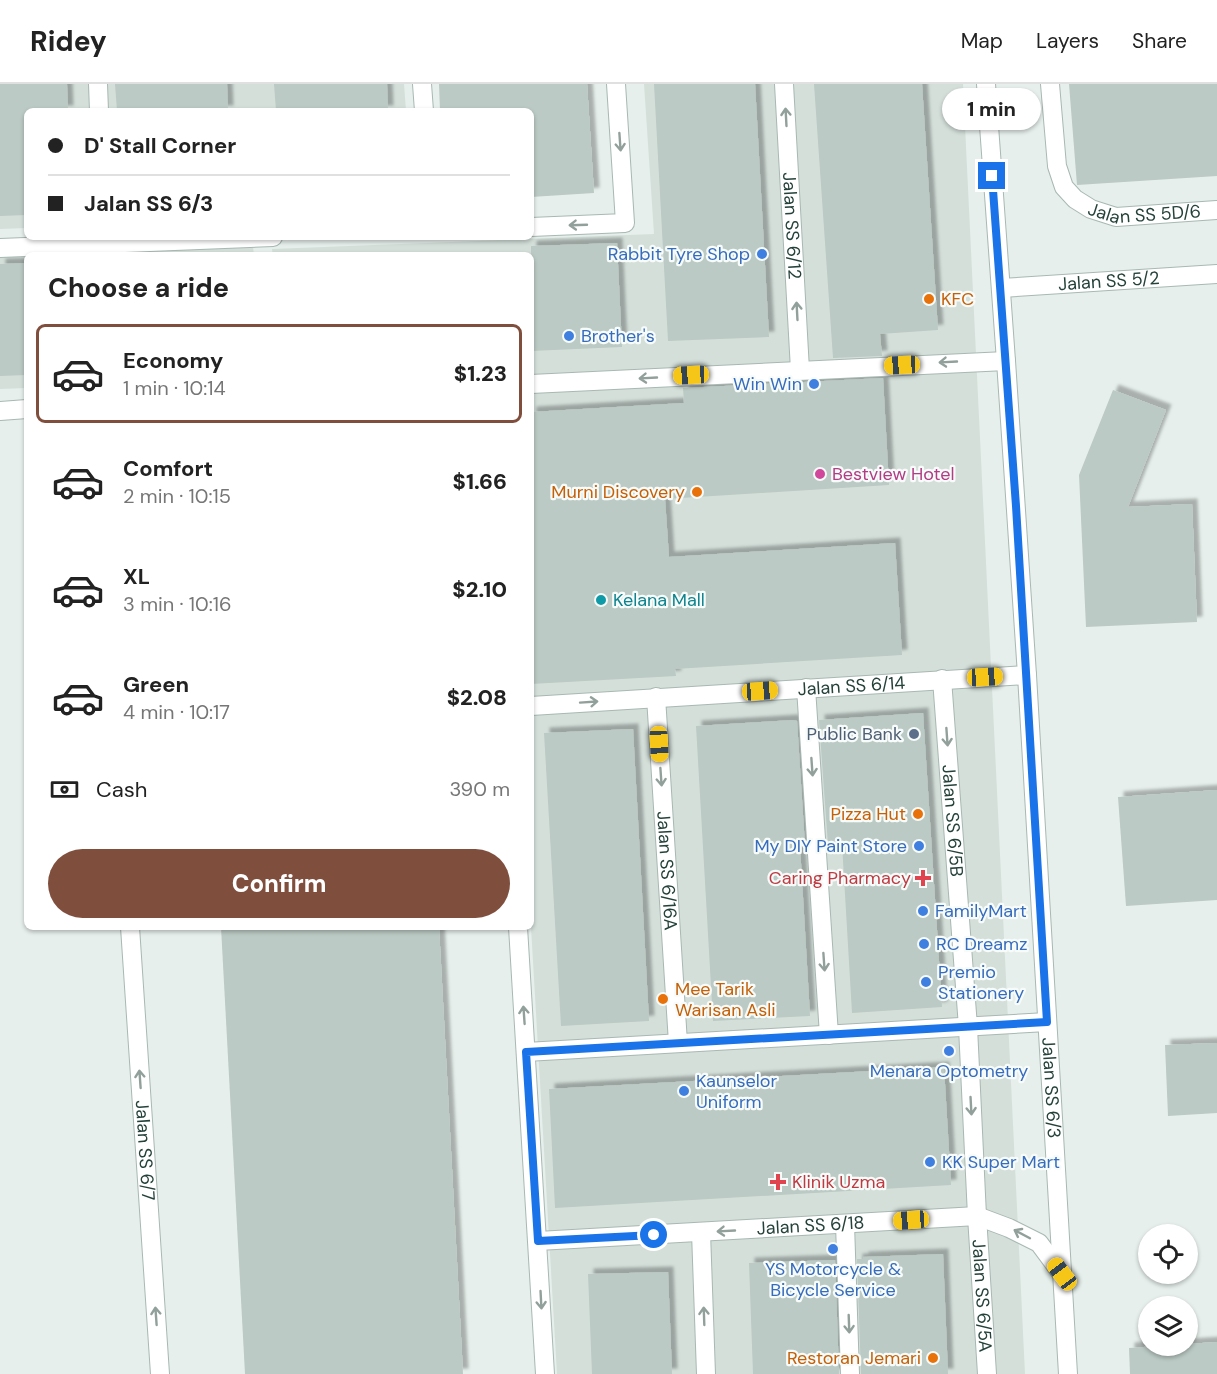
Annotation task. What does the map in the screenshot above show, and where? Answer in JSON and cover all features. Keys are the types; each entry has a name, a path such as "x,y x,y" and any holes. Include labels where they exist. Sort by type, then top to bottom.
{"street":[{"path":"98,84 99,108"},
{"path":"422,84 424,108"},
{"path":"534,227 626,223 616,84"},
{"name":"Jalan SS 6/12","path":"784,84 800,370"},
{"name":"Jalan SS 6/3","path":"986,84 1027,675 1068,1374"},
{"name":"Jalan SS 5D/6","path":"1050,84 1057,166 1064,187 1075,199 1091,209 1116,217 1217,210"},
{"path":"0,248 106,240"},
{"name":"Jalan SS 5/2","path":"1001,288 1217,274"},
{"path":"534,384 1006,361"},
{"path":"0,411 24,409"},
{"name":"Jalan SS 6/14","path":"534,706 1027,675"},
{"name":"Jalan SS 6/5B","path":"942,679 968,1026 976,1216"},
{"path":"806,688 829,1035"},
{"name":"Jalan SS 6/16A","path":"656,698 678,1044"},
{"name":"Jalan SS 6/7","path":"130,930 160,1374"},
{"path":"518,930 545,1374"},
{"path":"526,1052 1047,1022"},
{"name":"Jalan SS 6/18","path":"538,1241 976,1216 1009,1228 1039,1243 1062,1274"},
{"name":"Jalan SS 6/5A","path":"976,1216 987,1374"},
{"path":"845,1224 850,1374"},
{"path":"701,1232 706,1374"}],"shaded area":[{"path":"0,84 404,84 406,108 24,108 24,228 0,229"},
{"path":"644,84 963,84 1025,1374 557,1374 531,930 534,930 534,252 272,252 272,249 654,234"},
{"path":"253,247 254,252 130,252"},
{"path":"24,256 24,388 0,389 0,257"}],"building":[{"path":"0,84 67,84 68,108 24,108 24,215 0,216"},
{"path":"115,84 227,84 228,108 117,108"},
{"path":"274,84 387,84 388,108 276,108"},
{"path":"439,84 587,84 594,193 534,197 534,108 440,108"},
{"path":"654,84 755,84 769,337 668,341"},
{"path":"814,84 922,84 938,330 880,334 882,356 833,358"},
{"path":"1069,84 1217,84 1217,176 1077,185"},
{"path":"617,243 622,347 534,351 534,252 531,252 531,246"},
{"path":"24,263 24,375 0,376 0,264"},
{"path":"883,378 889,485 665,499 669,557 895,543 902,655 675,669 676,676 534,684 534,412 684,403 683,388"},
{"path":"1113,390 1166,410 1128,507 1192,504 1197,622 1086,627 1079,475"},
{"path":"923,713 942,1007 852,1013 842,844 828,845 819,720"},
{"path":"797,721 805,846 800,846 810,1016 713,1021 696,726"},
{"path":"633,729 649,1021 561,1026 544,733"},
{"path":"1217,790 1217,900 1126,906 1118,797"},
{"path":"221,930 439,930 463,1374 245,1374"},
{"path":"1217,1043 1217,1113 1168,1116 1165,1045"},
{"path":"944,1067 951,1185 555,1208 549,1089"},
{"path":"943,1254 948,1374 861,1374 857,1259"},
{"path":"835,1260 839,1374 753,1374 749,1263"},
{"path":"668,1272 672,1374 592,1374 588,1274"},
{"path":"1217,1342 1217,1374 1130,1374 1129,1348 1138,1347 1138,1356 1198,1356 1198,1343"}],"place":[{"name":"Rabbit Tyre Shop","path":"762,254"},
{"name":"KFC","path":"929,299"},
{"name":"Brother's","path":"569,336"},
{"name":"Win Win","path":"814,384"},
{"name":"Bestview Hotel","path":"820,474"},
{"name":"Murni Discovery","path":"697,492"},
{"name":"Kelana Mall","path":"601,600"},
{"name":"Public Bank","path":"914,734"},
{"name":"Pizza Hut","path":"918,814"},
{"name":"My DIY Paint Store","path":"919,846"},
{"name":"Caring Pharmacy","path":"923,878"},
{"name":"FamilyMart","path":"923,911"},
{"name":"RC Dreamz","path":"924,944"},
{"name":"Premio Stationery","path":"926,982"},
{"name":"Mee Tarik Warisan Asli","path":"663,999"},
{"name":"Menara Optometry","path":"949,1051"},
{"name":"Kaunselor Uniform","path":"684,1091"},
{"name":"KK Super Mart","path":"930,1162"},
{"name":"Klinik Uzma","path":"778,1182"},
{"name":"YS Motorcycle & Bicycle Service","path":"833,1249"},
{"name":"Restoran Jemari","path":"933,1358"}],"route":[{"path":"654,1235 538,1241 526,1052 1047,1022 1016,506 992,176"}]}
